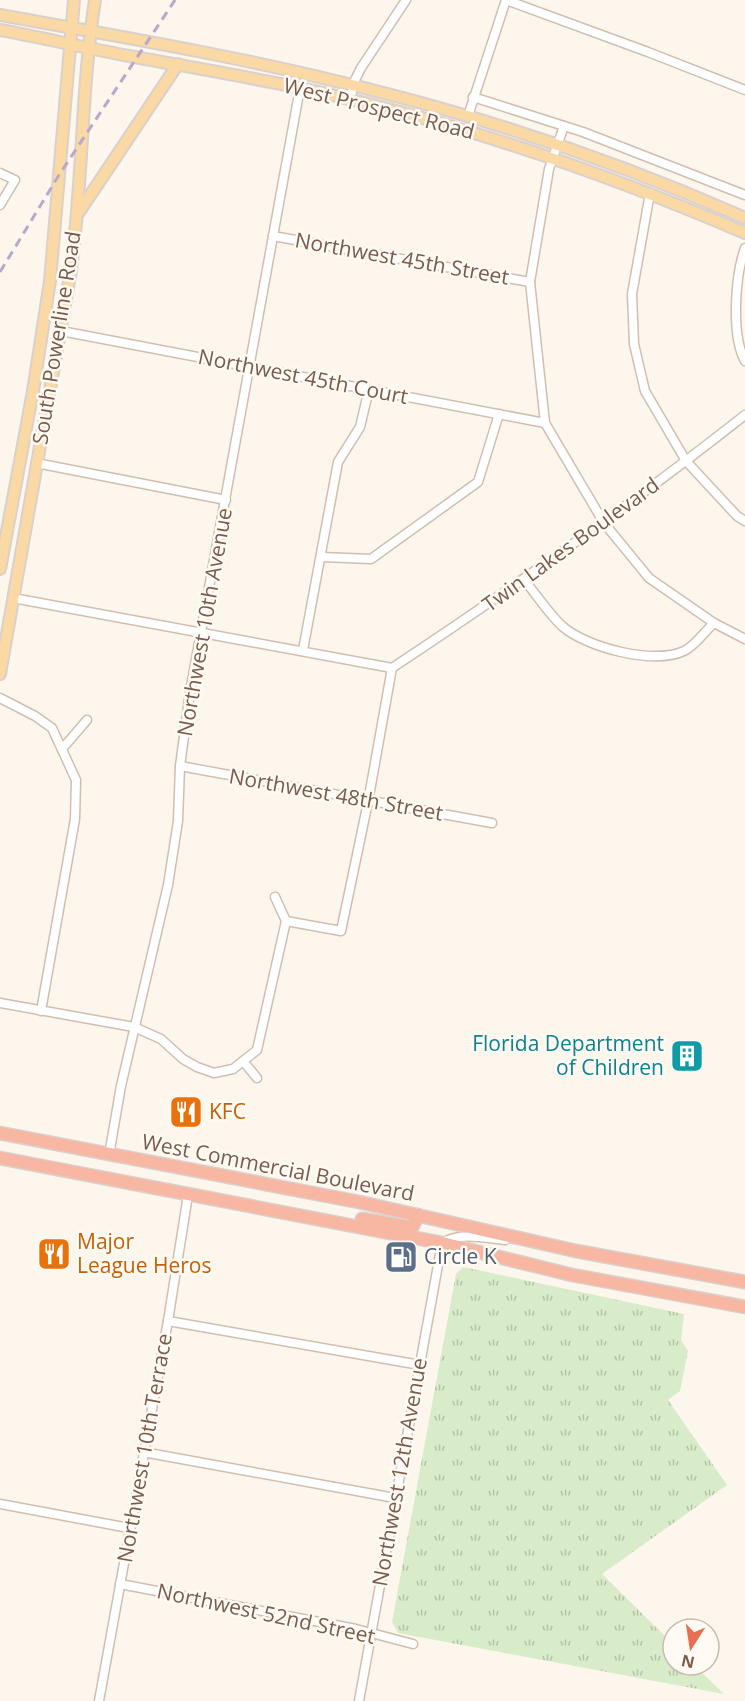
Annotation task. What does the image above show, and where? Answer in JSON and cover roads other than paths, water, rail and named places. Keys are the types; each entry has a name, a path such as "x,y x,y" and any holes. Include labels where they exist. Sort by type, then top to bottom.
{"highway":[{"name":"West Commercial Boulevard","path":"0,1133 359,1202 549,1245 745,1282"},
{"name":"West Commercial Boulevard","path":"0,1158 442,1242 572,1275 745,1307"},
{"path":"271,1210 333,1214 409,1227 413,1226 418,1215"}],"main road":[{"name":"South Powerline Road","path":"0,569 41,345 52,265 74,0"},
{"name":"South Powerline Road","path":"0,674 71,270 77,215 84,98 95,0"},
{"name":"West Prospect Road","path":"0,15 226,57 354,85 468,116 557,144 648,177 745,218"},
{"name":"West Prospect Road","path":"0,30 300,88 473,132 650,193 745,233"},
{"path":"77,215 178,64"},
{"path":"24,440 27,450 36,463"},
{"path":"20,459 27,470 32,489"}],"street":[{"path":"350,99 361,67 406,0"},
{"path":"468,116 506,0 745,90"},
{"name":"Northwest 10th Avenue","path":"109,1155 134,1027 168,885 178,821 180,766 201,634 300,88"},
{"path":"473,97 564,126 745,195"},
{"path":"564,126 553,158 530,282 545,423 604,523 650,578 714,623 745,639"},
{"path":"0,173 15,180 0,205"},
{"path":"650,193 632,294 634,344 645,391 686,461 737,516 745,521"},
{"name":"Northwest 45th Street","path":"273,236 530,282"},
{"path":"745,248 738,269 735,300 740,353 745,361"},
{"name":"Northwest 45th Court","path":"61,331 250,365 545,423"},
{"path":"303,650 338,462 360,427 369,389"},
{"path":"322,557 371,560 478,482 499,414"},
{"name":"Twin Lakes Boulevard","path":"392,668 524,580 604,523 745,415"},
{"path":"36,463 226,500"},
{"path":"524,580 563,626 589,643 621,651 659,657 685,651 714,623"},
{"path":"13,598 392,668 368,802 341,931 286,921"},
{"path":"0,698 52,728 76,780 75,819 40,1011"},
{"path":"62,749 87,720"},
{"name":"Northwest 48th Street","path":"180,766 492,823"},
{"path":"0,1003 134,1027 161,1039 190,1063 214,1073 233,1069 257,1050 286,921 275,897"},
{"path":"243,1061 257,1078"},
{"name":"Northwest 10th Terrace","path":"99,1701 168,1321 188,1195"},
{"name":"West Commercial Boulevard","path":"442,1242 468,1236 549,1245"},
{"name":"Northwest 12th Avenue","path":"360,1701 442,1242"},
{"path":"168,1321 420,1365"},
{"path":"143,1452 395,1498"},
{"path":"0,1504 129,1528"},
{"name":"Northwest 52nd Street","path":"120,1584 298,1618 413,1644"}],"railway":[{"path":"0,272 59,175 175,0"}],"place":[{"name":"Florida Department of Children","path":"687,1056"},
{"name":"KFC","path":"186,1112"},
{"name":"Major League Heros","path":"54,1254"},
{"name":"Circle K","path":"401,1257"}]}
